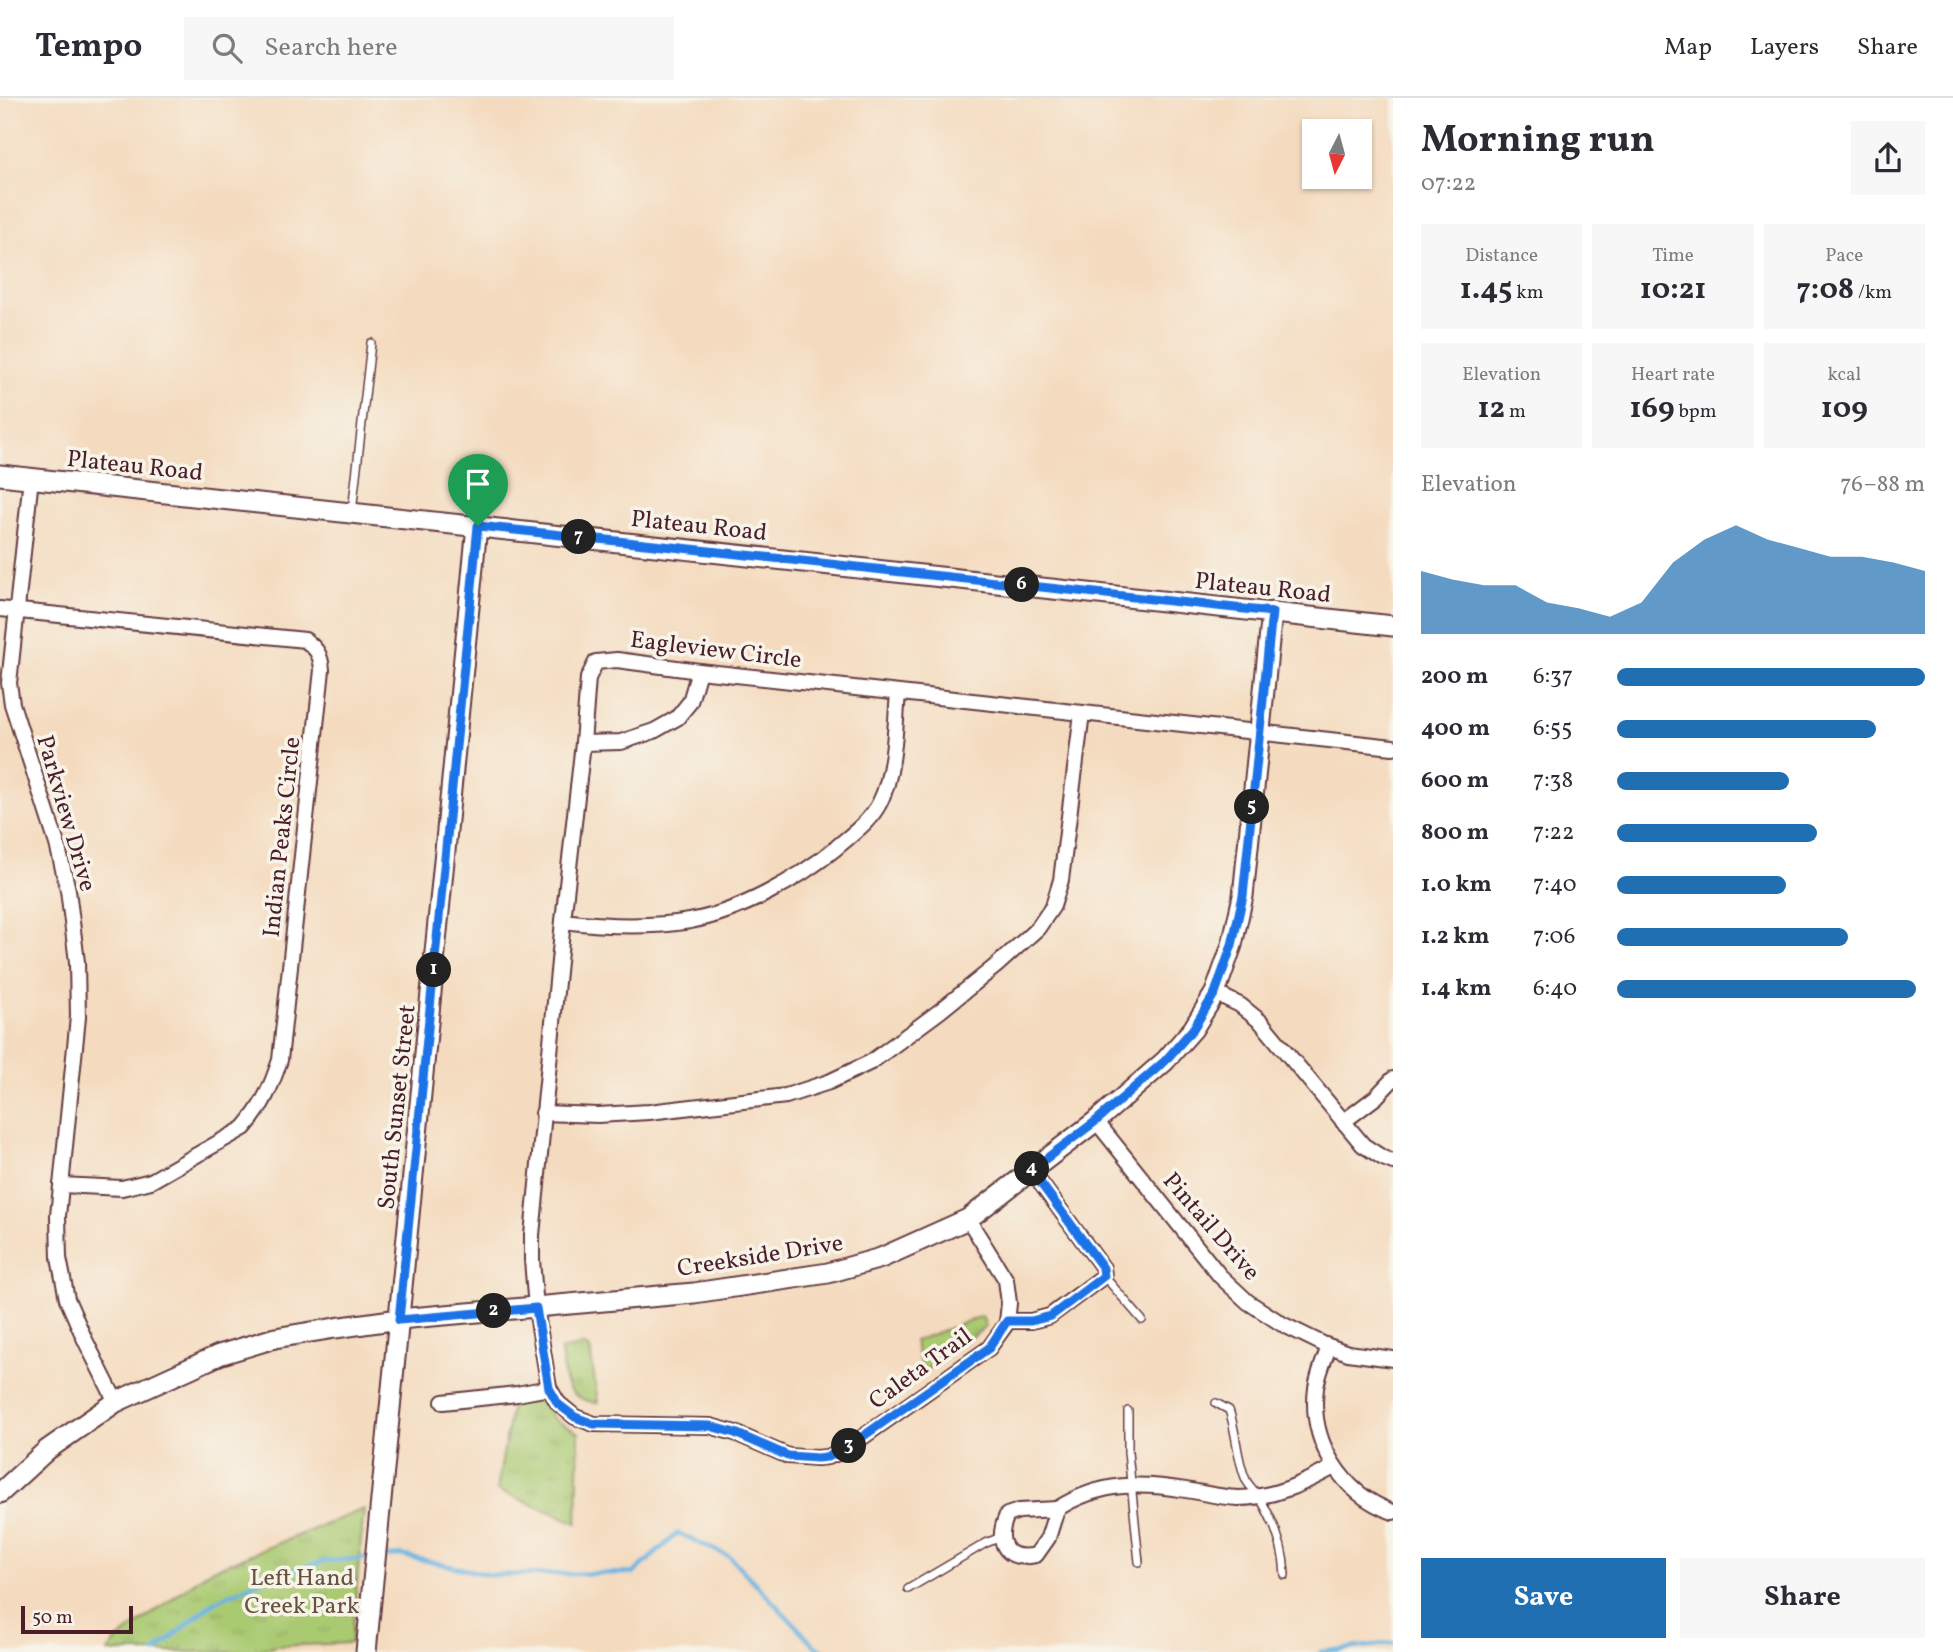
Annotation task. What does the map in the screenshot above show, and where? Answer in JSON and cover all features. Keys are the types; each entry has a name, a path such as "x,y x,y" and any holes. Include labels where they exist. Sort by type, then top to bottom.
{"street":[{"name":"Plateau Road","path":"0,475 1393,626"},
{"name":"Parkview Drive","path":"31,478 9,683 12,704 57,844 68,890 78,962 78,1017 58,1216 59,1258 67,1299 116,1402"},
{"name":"South Sunset Street","path":"366,1652 478,526"},
{"path":"0,609 16,610"},
{"name":"Indian Peaks Circle","path":"16,610 305,640 315,648 321,659 322,670 280,1060 269,1093 244,1128 152,1181 121,1188 61,1185"},
{"name":"Creekside Drive","path":"0,1493 47,1450 116,1402 219,1355 275,1338 399,1320 698,1292 828,1273 881,1258 968,1219 1096,1121 1165,1061 1193,1029 1215,993 1232,945 1243,896 1272,612"},
{"name":"Eagleview Circle","path":"536,1308 532,1236 543,1113 588,678 596,662 617,660 1393,747"},
{"path":"583,743 621,742 654,731 677,718 690,702 699,671"},
{"path":"563,921 640,925 690,920 728,910 775,888 824,858 864,824 879,804 889,779 898,693"},
{"path":"543,1113 598,1115 649,1112 786,1096 829,1082 881,1055 997,965 1038,928 1053,906 1061,880 1082,713"},
{"path":"1215,993 1240,1005 1261,1022 1363,1145 1393,1162"},
{"path":"1343,1122 1376,1097 1393,1079"},
{"name":"Pintail Drive","path":"1096,1121 1220,1276 1248,1302 1282,1324 1329,1347 1348,1353 1393,1359"},
{"path":"968,1219 1006,1280 1009,1304 1007,1321 1031,1321 1051,1316 1104,1276 1103,1268 1031,1170"},
{"path":"443,1402 549,1388 536,1308"},
{"name":"Caleta Trail","path":"549,1388 558,1404 575,1417 594,1424 710,1426 735,1433 788,1456 827,1457 842,1451 989,1348 1007,1321"},
{"path":"1329,1347 1316,1387 1318,1434 1334,1467 1351,1486 1380,1508 1393,1513"},
{"path":"1057,1510 1048,1538 1036,1555 1022,1558 1009,1552 1002,1542 1001,1529 1007,1516 1019,1511 1057,1510 1070,1501 1109,1487 1140,1484 1216,1497 1241,1498 1274,1494 1301,1485 1334,1467"}],"lane":[{"path":"352,513 371,343"},
{"path":"1104,1276 1142,1320"},
{"path":"1216,1403 1229,1410 1239,1462 1276,1531 1284,1555 1285,1575"},
{"path":"1128,1411 1131,1485 1139,1562"},
{"path":"908,1589 1002,1536"}],"green space":[{"path":"982,1316 986,1327 923,1372 914,1341"},
{"path":"582,1345 590,1349 598,1403 578,1397 565,1379 561,1350"},
{"path":"541,1400 554,1419 579,1433 577,1523 497,1490 512,1403"},
{"name":"Left Hand Creek Park","path":"364,1509 351,1643 276,1646 256,1652 108,1652 117,1640 209,1571"}],"waterway":[{"path":"379,1557 401,1555 490,1575 634,1573 678,1533 730,1557 816,1647 826,1652"},
{"path":"155,1652 212,1603 268,1577 326,1561 370,1558"},
{"path":"1320,1652 1393,1643"}],"route":[{"path":"478,526 1272,612 1243,896 1232,945 1215,993 1193,1029 1165,1061 1096,1121 1031,1170 1103,1268 1104,1276 1051,1316 1031,1321 1007,1321 989,1348 842,1451 827,1457 788,1456 735,1433 710,1426 594,1424 575,1417 558,1404 549,1388 536,1308 399,1320 478,526"}]}
